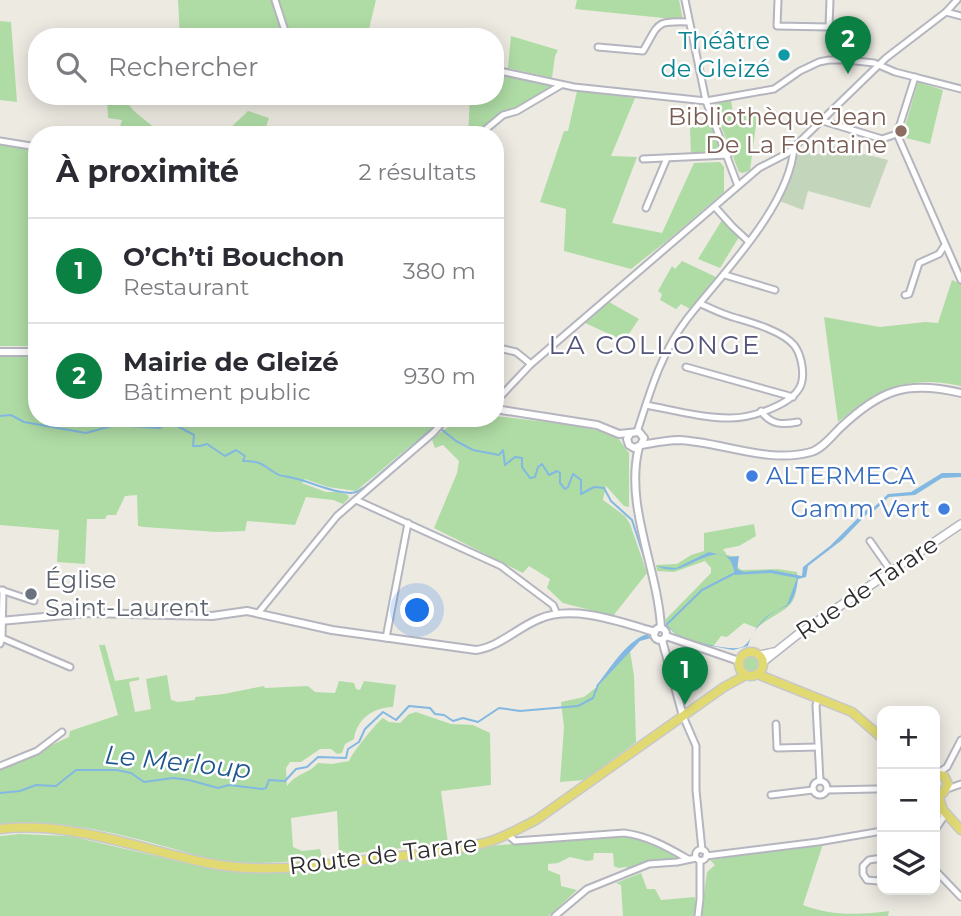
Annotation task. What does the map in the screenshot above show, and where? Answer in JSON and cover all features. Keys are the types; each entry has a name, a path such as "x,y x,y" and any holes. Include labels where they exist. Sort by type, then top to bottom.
{"main road":[{"name":"Rue de Tarare","path":"762,661 961,524"},
{"path":"777,681 753,652 746,652 742,669 852,712 877,734"},
{"path":"757,674 762,661"},
{"name":"Route de Tarare","path":"0,829 47,827 206,863 266,869 371,859 472,845 507,834 545,813 724,687 742,669"},
{"path":"945,785 943,810 961,830"}],"street":[{"path":"275,0 284,28"},
{"path":"685,0 706,101 738,186"},
{"path":"778,0 777,26 829,27 830,0"},
{"path":"504,393 531,364 759,168 788,153 878,66 946,12 957,0"},
{"path":"946,12 961,16"},
{"path":"598,47 643,51 659,24 690,22"},
{"path":"504,72 561,85 706,101 774,89 800,71 829,60 867,61 961,89"},
{"path":"915,77 897,134 961,280"},
{"path":"490,126 503,115 517,111 561,85"},
{"path":"823,121 882,139 897,134"},
{"path":"0,141 28,146"},
{"path":"794,147 793,158 777,200 725,275 687,319 660,363 633,437 634,448 679,440 760,453 799,455 816,451 864,406 890,393 916,387 941,388 961,393"},
{"path":"643,159 728,156"},
{"path":"646,208 667,158"},
{"path":"715,208 748,241"},
{"path":"905,295 909,294 919,263 939,254 945,245"},
{"path":"725,275 775,290"},
{"path":"646,405 703,416 733,418 778,407 793,397 802,384 803,366 794,345 754,322 735,318 701,304"},
{"path":"504,349 516,352 531,364"},
{"path":"0,352 28,352"},
{"path":"686,367 793,397"},
{"path":"504,410 597,425 619,434 661,442"},
{"path":"761,411 775,423 798,422"},
{"path":"259,612 326,527 438,427"},
{"path":"633,437 640,446 636,504 654,575 658,630"},
{"path":"633,437 637,461"},
{"path":"356,500 501,566 553,605 557,614"},
{"path":"386,638 408,523"},
{"path":"870,541 891,571"},
{"path":"34,601 1,590 1,641 70,667"},
{"path":"1,621 87,613 212,616 242,611 259,612 332,630 467,650 482,649 539,619 557,614 583,615 665,630 664,638 683,716 695,746 696,790 704,860 688,859 649,864 587,889 555,916"},
{"path":"664,638 727,657 742,669"},
{"path":"819,698 816,705 820,781"},
{"path":"776,724 777,748 818,747"},
{"path":"0,766 37,751 62,732"},
{"path":"945,785 947,767 961,740"},
{"path":"813,790 814,784 820,781"},
{"path":"820,781 826,784 827,790"},
{"path":"771,795 813,790 820,795 827,790 876,789"},
{"path":"940,822 943,810"},
{"path":"698,916 697,851 704,853 818,842 877,832"},
{"path":"507,834 515,841 624,833 640,835 688,859"},
{"path":"877,859 869,860 863,866 863,874 867,880 877,881"},
{"path":"940,875 961,897"}],"green space":[{"path":"178,0 272,0 281,28 180,28"},
{"path":"278,0 376,0 369,28 288,28"},
{"path":"577,0 679,0 683,20 575,9"},
{"path":"0,21 11,22 17,102 0,100"},
{"path":"511,36 558,50 552,78 508,68"},
{"path":"504,74 553,85 520,106 504,112 487,126 468,126 470,105 504,105"},
{"path":"918,82 943,90 930,144 902,137"},
{"path":"577,91 635,98 611,156 637,157 612,223 662,233 694,163 720,162 724,167 724,192 631,269 564,251 566,209 540,202 564,131 568,131"},
{"path":"731,99 733,114 758,110 750,170 743,173 739,172 714,108 719,101"},
{"path":"107,105 129,105 152,126 120,126 122,120 108,118"},
{"path":"248,111 269,118 266,126 232,126"},
{"path":"710,120 721,148 716,154 691,155 690,128"},
{"path":"0,144 28,149 28,346 0,346"},
{"path":"825,144 888,160 870,208 808,191 803,210 777,200 793,158 802,153 820,154"},
{"path":"722,220 739,237 720,268 698,259"},
{"path":"682,261 716,277 692,310 681,304 676,309 660,300 662,294 658,291 672,266 675,269"},
{"path":"952,280 961,284 961,386 925,382 895,387 866,401 838,422 824,317 880,327 938,323"},
{"path":"609,302 639,319 624,341 583,322"},
{"path":"0,355 28,355 28,427 432,427 356,491 328,487 305,479 302,483 326,492 348,495 349,498 343,504 306,497 295,525 247,521 245,531 217,532 138,526 137,495 125,496 116,515 107,515 105,519 87,519 85,564 57,562 59,530 0,525"},
{"path":"504,417 565,424 605,432 618,438 629,453 629,507 624,506 606,486 603,500 625,516 630,524 647,573 613,616 563,603 547,588 550,579 529,566 523,573 434,528 457,473 459,461 443,445 435,448 432,440 446,429 504,427"},
{"path":"754,524 756,536 739,546 723,549 727,555 738,557 738,567 741,570 778,569 797,572 797,585 792,602 757,628 744,623 727,637 721,636 712,648 691,642 672,632 665,620 711,573 711,568 705,561 674,572 657,571 656,565 677,564 704,551 704,533"},
{"path":"99,645 105,645 115,681 139,677 139,680 129,682 135,712 151,709 146,679 167,675 171,700 178,702 264,686 308,686 315,692 335,693 339,681 354,683 356,689 360,690 364,681 396,685 393,707 372,712 362,720 354,739 345,744 342,753 320,749 301,762 290,762 286,768 287,786 318,763 349,761 383,718 389,722 400,723 409,714 416,712 451,724 473,725 490,733 491,785 441,791 448,843 339,855 337,811 291,818 293,847 302,851 320,849 322,858 286,862 218,860 123,836 62,825 0,824 0,769 69,737 70,731 118,715"},
{"path":"630,651 634,676 636,742 585,780 560,782 564,727 561,702 584,697 598,686"},
{"path":"751,655 757,658 760,664 757,670 751,673 745,670 742,664 745,658"},
{"path":"0,836 70,836 194,865 246,872 279,872 400,861 499,845 618,837 650,841 680,858 630,870 614,866 613,853 594,853 593,860 570,857 548,864 548,870 560,875 561,886 577,890 549,916 0,916"},
{"path":"823,844 803,905 845,914 889,911 888,916 701,916 707,872 715,865 710,860"},
{"path":"641,873 647,889 655,889 661,900 695,897 695,916 623,916 621,885 616,883"}],"water":[{"path":"942,473 961,473 961,477 942,478 915,495 889,497 868,513 842,540 808,566 806,577 798,579 795,594 787,606 777,610 787,605 797,578 770,573 735,575 732,563 726,556 739,556 737,569 744,572 771,570 802,576 803,567 830,546 866,510 873,508 888,494 911,492"},
{"path":"709,552 719,554 674,570 656,566 676,568"},
{"path":"665,625 679,635 722,647 739,648 751,637 748,646 733,650 680,636"},
{"path":"647,634 651,638 640,641 596,686 625,649"}],"waterway":[{"path":"0,416 11,415 28,423"},
{"path":"52,427 86,433 108,427"},
{"path":"146,427 162,427"},
{"path":"179,427 194,435 193,446 207,444 225,456 236,450 245,456 243,461 258,463 279,475 351,493 366,486 433,428"},
{"path":"441,429 473,450 499,455 503,450 505,465 515,457 522,458 522,467 530,478 535,477 542,464 549,475 557,471 560,473 560,483 565,489 573,474 581,480 581,494 594,487 604,488 611,501 632,520 647,566"},
{"name":"Le Merloup","path":"665,626 702,590 735,573"},
{"name":"Le Merloup","path":"0,793 20,791 36,785 56,786 76,770 117,770 131,773 144,782 173,778 218,788 229,785 262,789 266,788 269,780 285,781 296,769 307,767 318,757 346,758 348,749 359,742 365,729 383,712 396,720 409,706 430,708 435,714 444,715 453,721 463,718 478,722 499,708 520,711 578,706 593,698 598,685"}],"place":[{"name":"Théâtre de Gleizé","path":"784,55"},
{"name":"Mairie de Gleizé","path":"848,74"},
{"name":"Bibliothèque Jean De La Fontaine","path":"901,131"},
{"name":"ALTERMECA","path":"752,476"},
{"name":"Gamm Vert","path":"944,509"},
{"name":"Église Saint-Laurent","path":"31,594"},
{"name":"O’Ch’ti Bouchon","path":"685,705"}],"district":[{"name":"LA COLLONGE","path":"655,345"}]}
